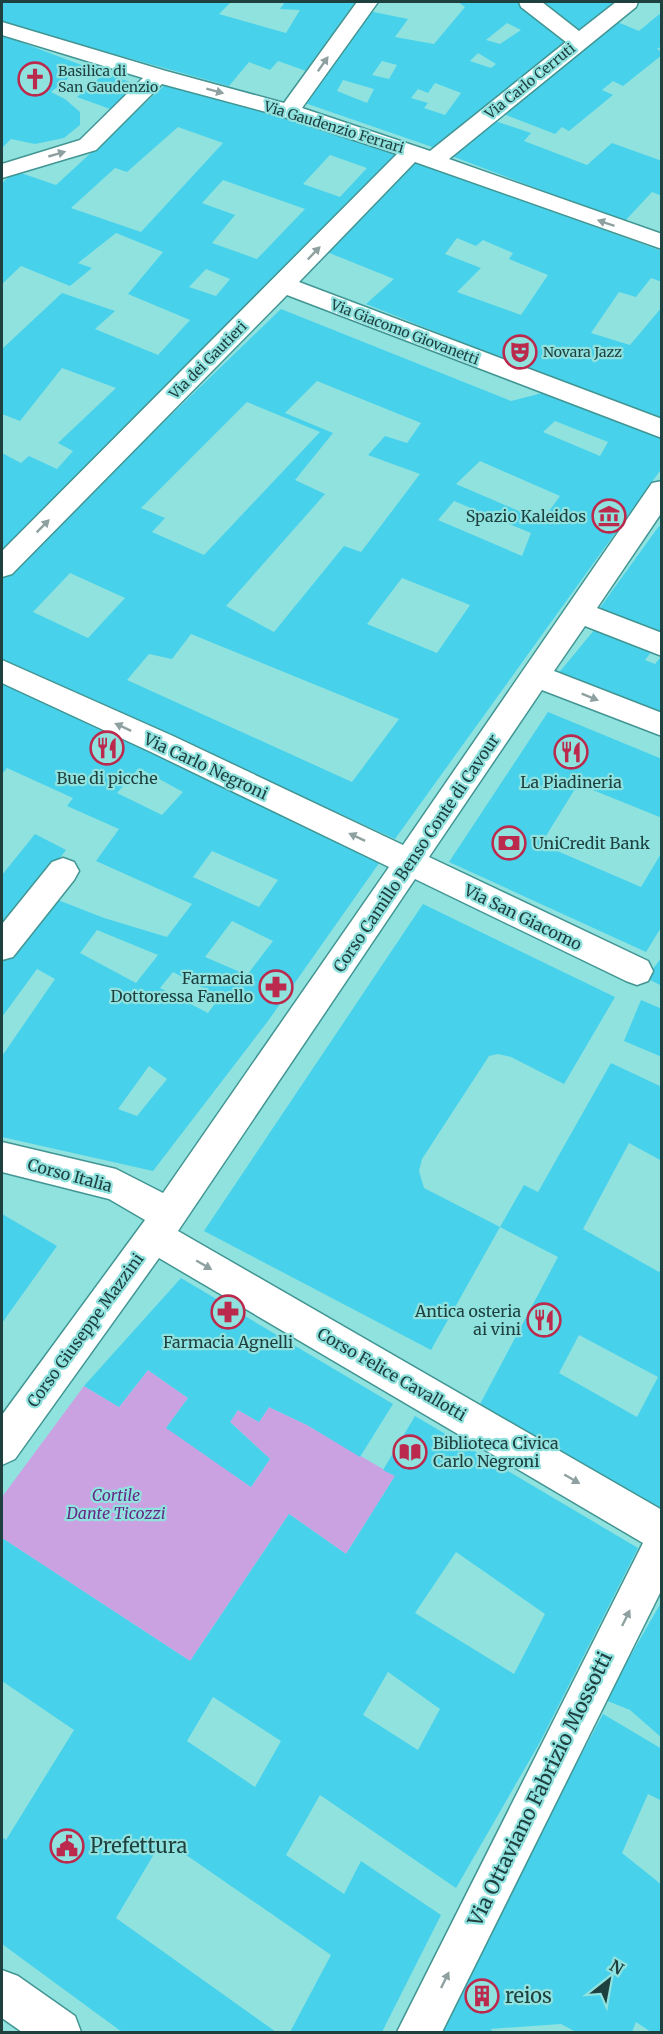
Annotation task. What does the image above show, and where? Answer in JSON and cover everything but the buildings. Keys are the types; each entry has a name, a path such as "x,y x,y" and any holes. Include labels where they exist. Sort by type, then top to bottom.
{"street":[{"path":"289,111 367,2"},
{"path":"529,2 578,41"},
{"name":"Via Carlo Cerruti","path":"422,156 628,2"},
{"name":"Via Gaudenzio Ferrari","path":"2,28 158,76 289,111 662,242"},
{"path":"2,171 87,145 158,76"},
{"name":"Via dei Gautieri","path":"2,567 283,285 422,156"},
{"name":"Via Giacomo Giovanetti","path":"283,285 662,429"},
{"name":"Corso Camillo Benso Conte di Cavour","path":"161,1225 579,612 657,506"},
{"path":"579,612 662,645"},
{"name":"Via Carlo Negroni","path":"2,671 410,862"},
{"path":"536,676 662,725"},
{"name":"Via San Giacomo","path":"410,862 637,971"},
{"path":"2,947 63,871"},
{"name":"Corso Italia","path":"2,1157 116,1185 161,1225"},
{"name":"Corso Giuseppe Mazzini","path":"2,1446 161,1225"},
{"name":"Corso Felice Cavallotti","path":"161,1225 662,1532"},
{"name":"Via Ottaviano Fabrizio Mossotti","path":"419,2032 662,1546"},
{"path":"2,1992 55,2030"}],"green space":[{"name":"Cortile Dante Ticozzi","path":"148,1370 188,1398 167,1427 251,1487 270,1459 230,1422 238,1410 259,1422 269,1407 307,1425 395,1476 346,1554 289,1514 190,1661 2,1538 2,1497 84,1386 119,1407"}],"place":[{"name":"Basilica di San Gaudenzio","path":"35,79"},
{"name":"Novara Jazz","path":"520,352"},
{"name":"Spazio Kaleidos","path":"609,516"},
{"name":"Bue di picche","path":"107,748"},
{"name":"La Piadineria","path":"571,752"},
{"name":"UniCredit Bank","path":"509,843"},
{"name":"Farmacia Dottoressa Fanello","path":"276,987"},
{"name":"Farmacia Agnelli","path":"228,1312"},
{"name":"Antica osteria ai vini","path":"544,1320"},
{"name":"Biblioteca Civica Carlo Negroni","path":"410,1452"},
{"name":"Prefettura","path":"67,1846"},
{"name":"reios","path":"482,1996"}]}
